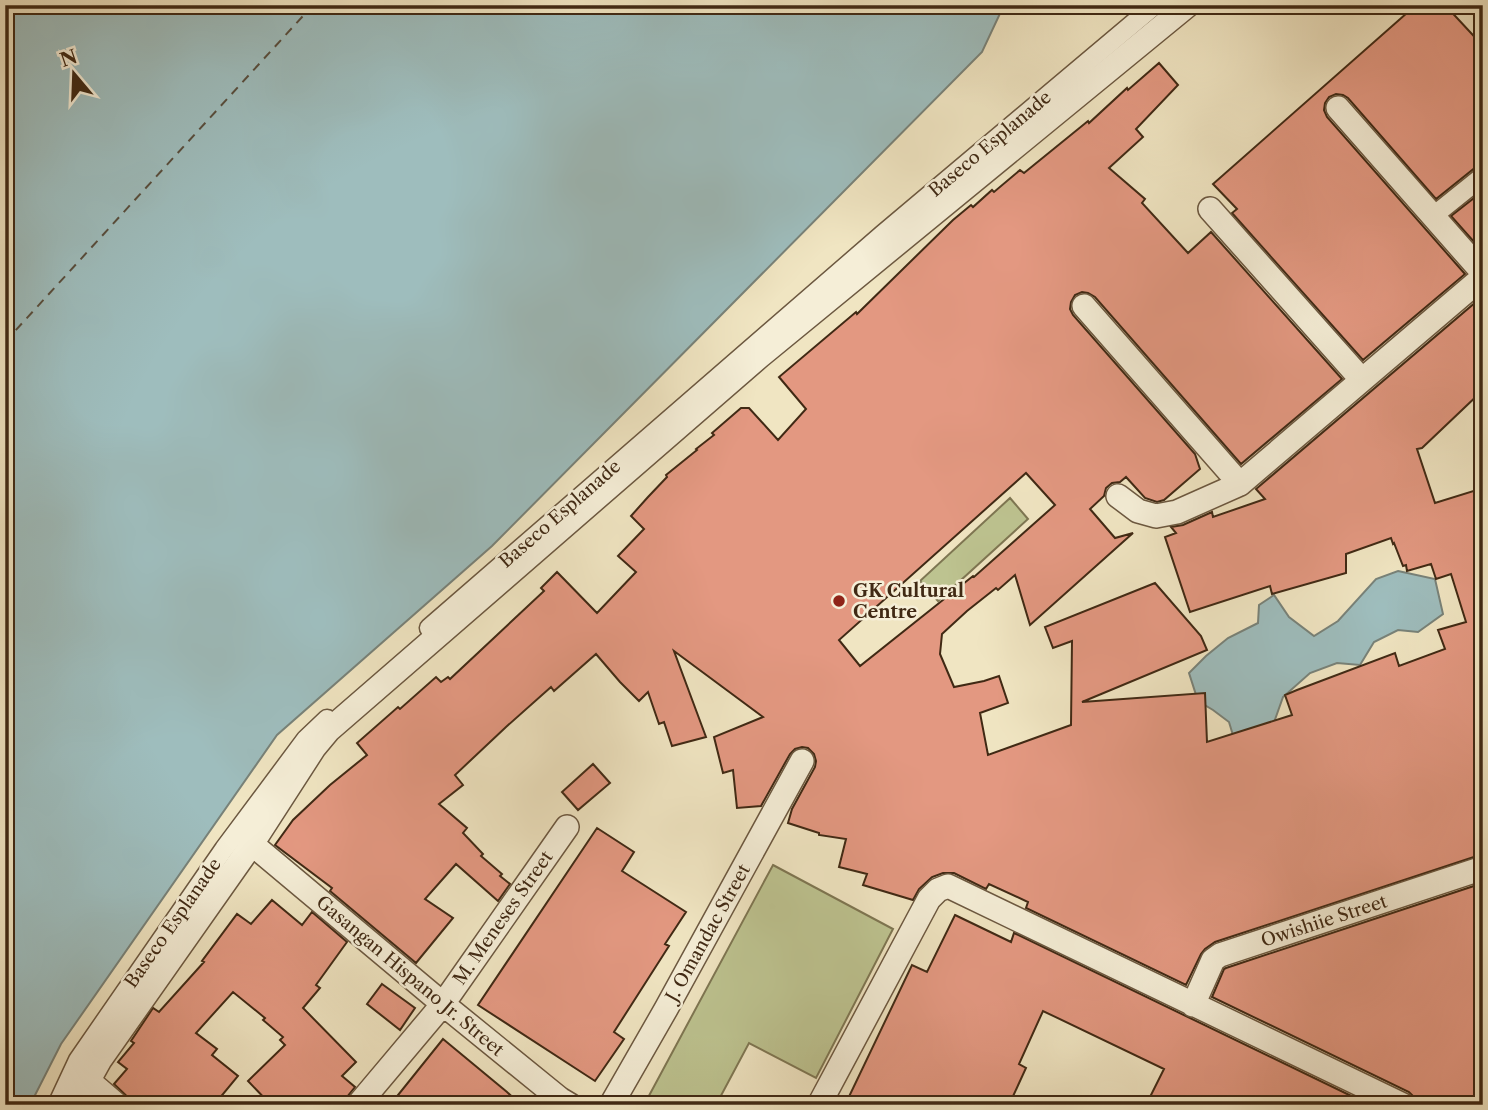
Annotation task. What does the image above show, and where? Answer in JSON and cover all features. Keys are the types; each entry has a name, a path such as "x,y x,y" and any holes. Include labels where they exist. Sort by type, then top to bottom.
{"street":[{"name":"Baseco Esplanade","path":"57,1105 78,1060 224,849 306,739 494,571 883,234 1156,5"},
{"path":"75,1105 100,1060 329,730 760,356 1188,5"},
{"path":"1118,496 1138,511 1156,516 1177,512 1240,484 1483,275 1338,108"},
{"path":"1432,217 1483,176"},
{"path":"1210,209 1362,380"},
{"path":"1084,306 1240,484"},
{"name":"J. Omandac Street","path":"611,1105 802,761"},
{"name":"M. Meneses Street","path":"358,1105 443,1004 567,827"},
{"name":"Gasangan Hispano Jr. Street","path":"252,844 443,1004 570,1105"},
{"name":"Owishiie Street","path":"1194,1005 1213,960 1220,955 1483,868"},
{"path":"819,1105 929,899 937,890 948,886 1403,1105"},
{"path":"89,1081 117,1105"}],"green space":[{"path":"1010,498 1028,519 938,601 920,581"},
{"path":"773,865 893,929 816,1078 749,1043 716,1105 644,1105"}],"water":[{"path":"5,5 1004,5 982,52 492,546 277,735 61,1044 30,1105 5,1105"},
{"path":"1398,571 1435,579 1443,614 1418,632 1398,630 1374,642 1360,665 1337,663 1310,673 1283,697 1272,728 1235,742 1229,722 1198,701 1189,673 1228,638 1258,623 1259,605 1274,595 1289,617 1314,636 1338,621 1376,579"}],"building":[{"path":"1416,5 1445,5 1483,46 1483,165 1476,167 1436,199 1348,98 1336,94 1329,97 1325,103 1327,117 1465,274 1363,360 1232,213 1237,209 1213,184"},
{"path":"1159,63 1178,85 1136,129 1143,137 1109,168 1145,199 1142,203 1188,253 1211,232 1342,379 1241,464 1095,297 1082,292 1075,295 1070,309 1073,315 1195,454 1200,469 1164,500 1157,502 1145,498 1126,477 1106,488 1104,496 1090,509 1115,538 1133,533 1030,625 1015,575 967,611 942,634 940,654 954,687 999,676 1008,703 980,713 988,755 1071,725 1072,641 1053,648 1045,627 1155,583 1201,636 1207,650 1082,702 1205,693 1207,742 1292,715 1285,695 1297,690 1395,653 1399,666 1445,649 1438,630 1466,622 1451,574 1436,579 1431,564 1407,571 1391,538 1346,554 1346,573 1272,594 1270,586 1190,612 1165,537 1176,533 1171,527 1183,525 1212,512 1213,517 1265,499 1256,489 1483,296 1483,390 1422,448 1417,449 1435,503 1483,488 1483,854 1215,942 1201,954 1186,985 1026,908 1028,902 989,884 986,889 954,873 932,877 919,889 913,900 863,885 867,874 839,867 846,839 819,835 788,823 792,809 815,767 814,754 808,748 795,749 790,754 761,806 737,808 733,770 723,773 714,737 763,717 674,651 706,737 672,746 664,722 659,724 648,692 639,701 596,654 554,691 551,687 455,775 463,785 439,804 467,828 463,833 483,854 481,856 510,884 498,901 456,864 425,899 453,918 416,963 330,891 332,888 275,845 293,820 367,755 357,743 436,677 441,682 448,677 450,679 544,591 541,588 557,572 597,613 636,572 618,556 644,529 631,516 666,475 714,435 712,433 741,408 749,408 778,440 806,409 779,377 856,312 857,314 971,205 973,207 992,190 994,192 1020,170 1024,173 1088,121 1089,123 1127,88 1128,90","holes":["1026,473 1055,505 974,577 860,666 839,640"]},
{"path":"1483,191 1483,252 1451,216"},
{"path":"593,764 610,783 578,810 562,792"},
{"path":"597,828 634,852 622,871 686,912 665,944 669,946 614,1032 624,1039 595,1081 478,1005"},
{"path":"1483,883 1483,1105 1417,1105 1409,1092 1212,997 1226,968"},
{"path":"272,900 302,925 312,912 347,942 316,985 320,988 303,1008 356,1062 342,1076 355,1087 344,1105 271,1105 248,1081 285,1045 280,1040 283,1037 233,992 196,1033 217,1049 212,1055 238,1076 214,1105 136,1105 114,1084 127,1069 118,1062 134,1043 131,1041 153,1008 159,1012 204,962 202,961 237,914 251,924"},
{"path":"955,915 1011,942 1014,933 1370,1105 1146,1105 1164,1069 1043,1011 1019,1064 1026,1068 1009,1105 845,1105 912,965 927,972"},
{"path":"382,984 415,1008 400,1030 367,1004"},
{"path":"443,1039 507,1092 521,1105 390,1105"}],"ferry route":[{"path":"5,342 313,5"}],"place":[{"name":"GK Cultural Centre","path":"839,601"}]}
